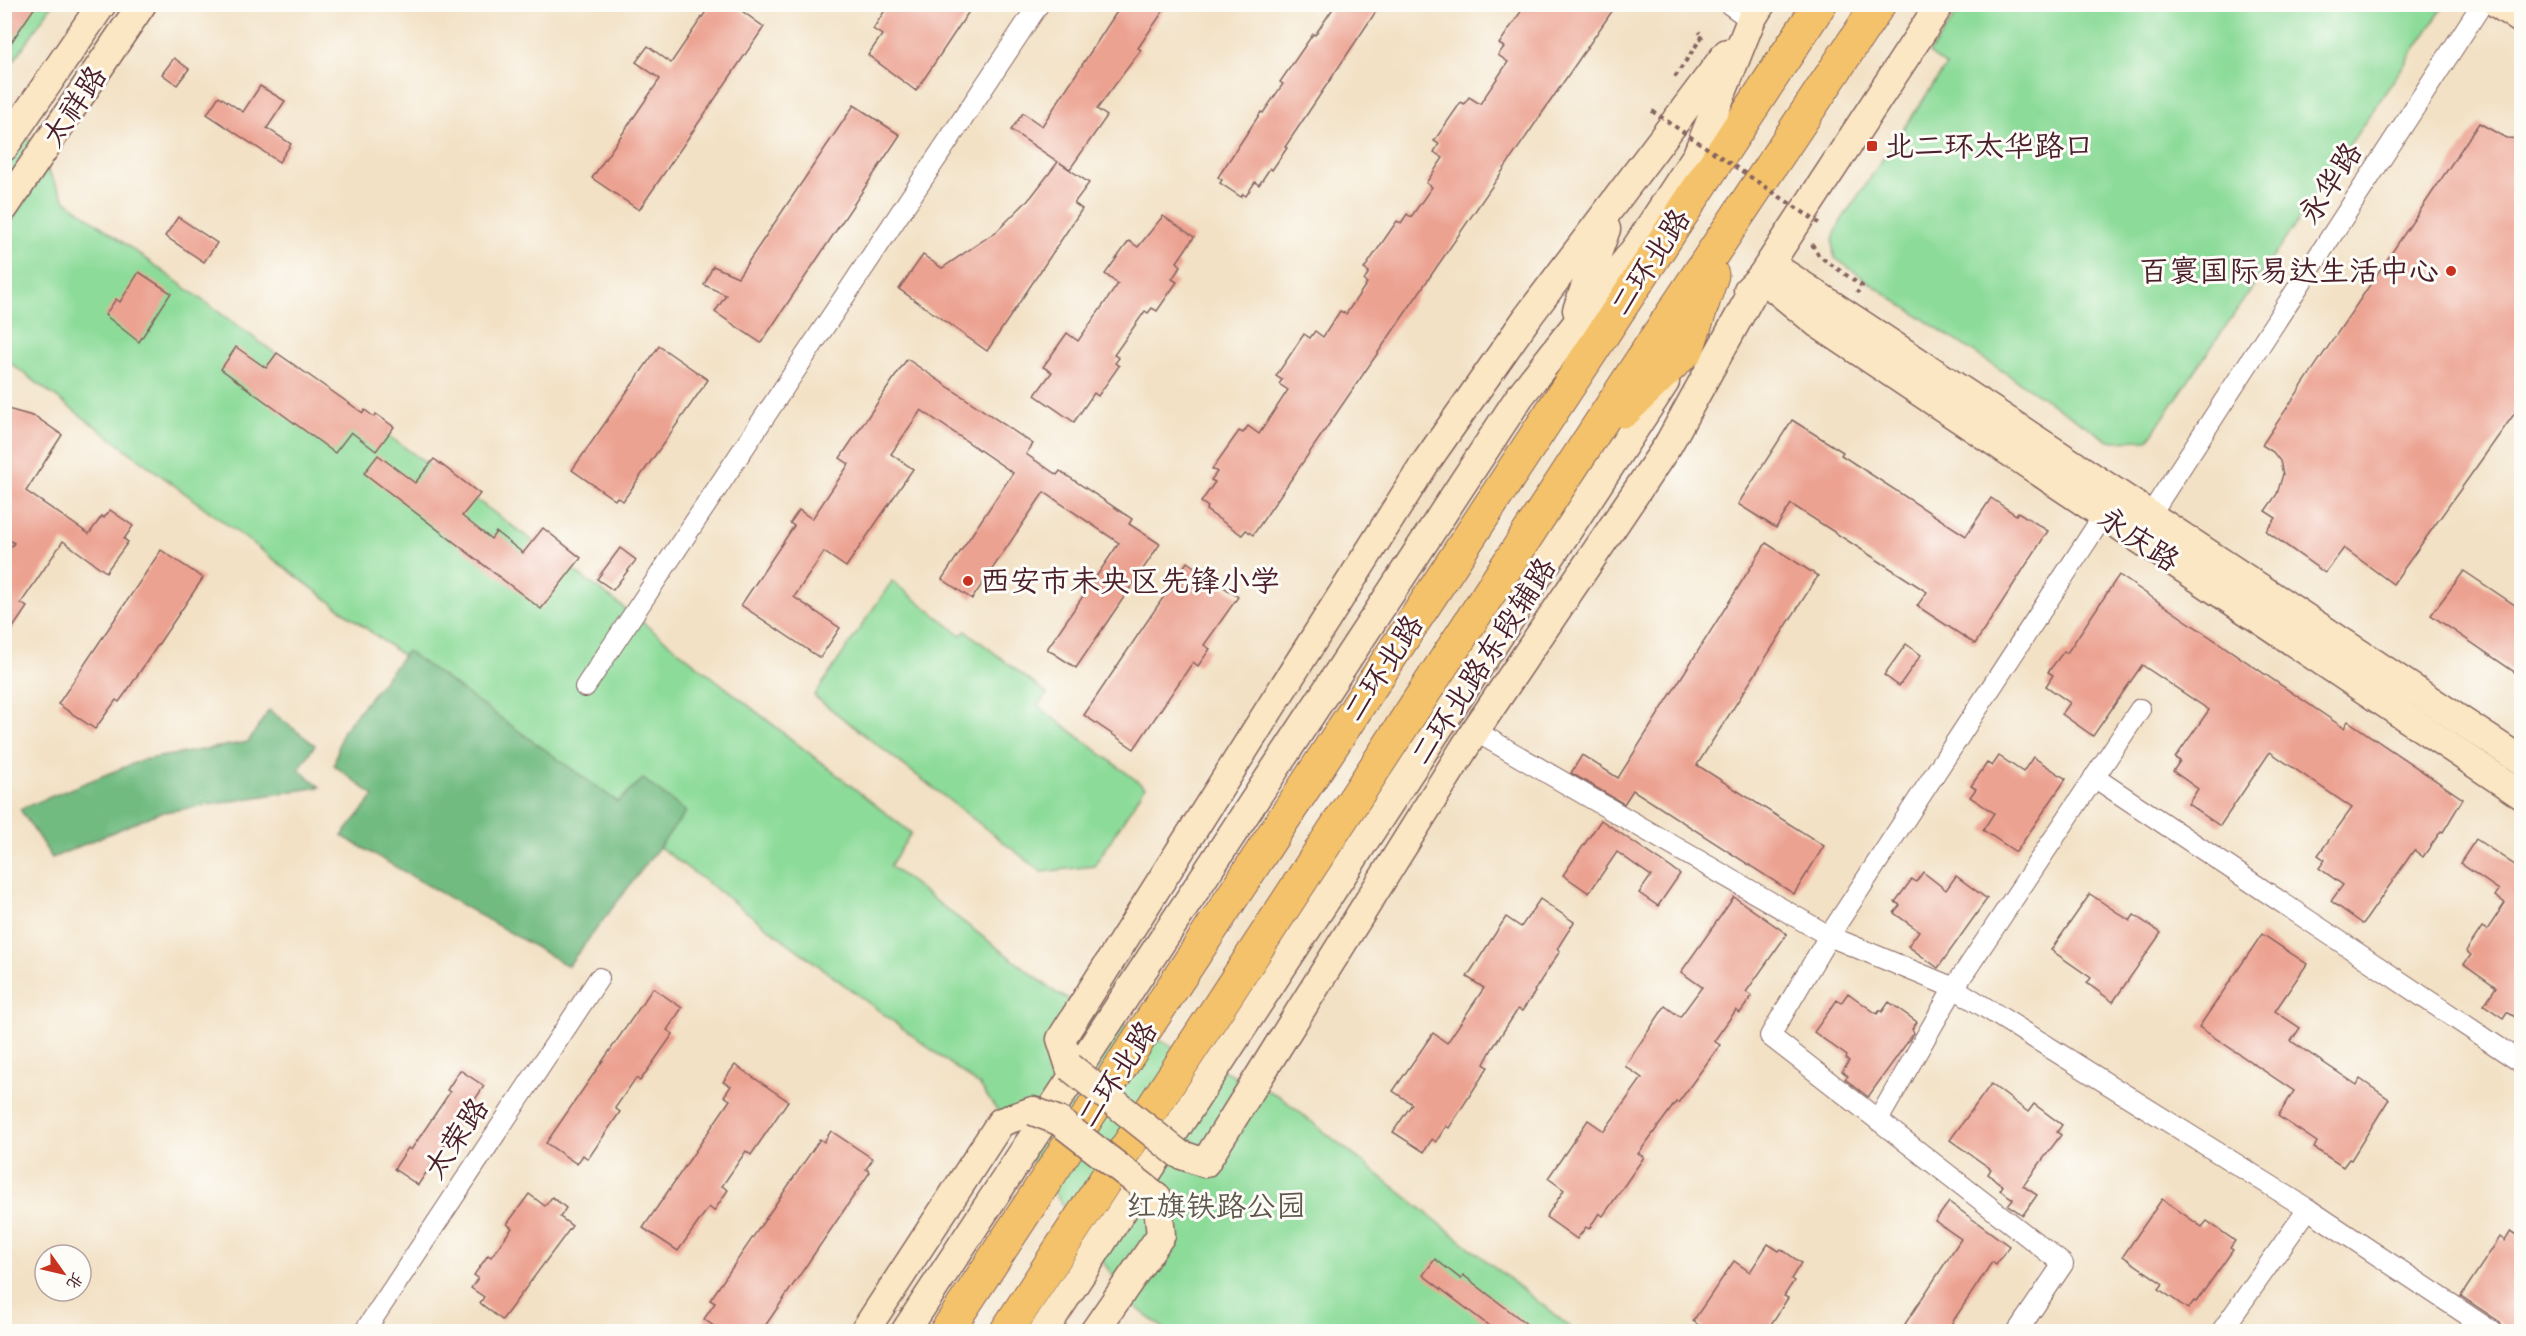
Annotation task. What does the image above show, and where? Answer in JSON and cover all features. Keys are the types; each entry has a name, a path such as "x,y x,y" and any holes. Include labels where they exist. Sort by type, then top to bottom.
{"highway":[{"name":"二环北路","path":"946,1332 1820,4"},
{"name":"二环北路","path":"1006,1332 1580,454 1879,4"},
{"path":"1636,248 1684,210 1697,155"},
{"path":"1580,454 1687,350 1726,234"}],"street":[{"name":"太祥路","path":"4,147 102,4"},
{"name":"太祥路","path":"4,208 142,4"},
{"path":"585,687 1039,4"},
{"name":"二环北路东段辅路","path":"1043,1332 1687,350 1765,271 1941,4"},
{"name":"永华路","path":"2150,515 2482,4"},
{"path":"2498,4 2522,20"},
{"path":"1747,10 1616,201 1527,318 1424,465 1061,1039 1070,1067 1179,1154 1205,1163 1475,731 1668,445 1765,271"},
{"path":"905,1332 1520,396 1636,248 1697,155 1747,10"},
{"path":"1568,334 1616,201"},
{"path":"1527,318 1636,248"},
{"name":"永庆路","path":"1765,271 1817,322 2110,505 2522,795"},
{"path":"2017,1332 2063,1264 1770,1036 1829,936 2110,505"},
{"name":"永庆路","path":"2110,505 2150,515 2522,761"},
{"path":"1878,1120 1954,988 2140,709"},
{"path":"1475,731 1829,936 1954,988 2308,1209 2493,1332"},
{"path":"2094,777 2522,1063"},
{"name":"太荣路","path":"364,1332 599,978"},
{"path":"864,1332 1000,1122 1033,1111 1059,1121 1157,1197 1161,1235 1094,1332"},
{"path":"2221,1332 2308,1209"}],"path":[{"path":"1652,111 1819,223 1812,232"},
{"path":"1811,240 1813,249 1819,256 1862,286"}],"green space":[{"path":"1964,4 2445,5 2148,440 2109,441 1894,300 1835,258 1834,239 1841,221 1946,66 1929,53"},
{"path":"5,5 52,5 11,65 5,61"},
{"name":"红旗铁路公园","path":"4,97 65,200 618,603 911,833 890,866 1058,994 1279,1096 1575,1331 1167,1331 1133,1305 980,1086 5,359"},
{"path":"892,581 961,635 966,631 1047,694 1038,706 1145,787 1094,866 1042,872 814,696"},
{"path":"407,651 618,802 643,779 686,812 568,966 342,836 374,796 334,765 342,732"},
{"path":"269,710 315,745 299,769 320,787 158,813 52,858 20,809 142,760 248,742"}],"building":[{"path":"11,4 37,4 4,53 4,15"},
{"path":"711,4 732,4 764,27 639,210 592,178 660,79 636,62 648,46 671,63"},
{"path":"889,4 974,4 916,91 868,55 882,35 873,29"},
{"path":"1122,4 1168,4 1138,48 1141,50 1097,109 1107,116 1070,169 1060,163 1089,183 1074,203 1082,209 987,351 899,289 923,255 942,268 997,231 1031,197 1058,162 1011,130 1023,113 1042,126"},
{"path":"1336,4 1381,4 1272,170 1270,168 1259,185 1255,182 1246,196 1243,194 1241,197 1220,183 1222,180 1218,177 1261,112 1263,113 1283,84 1280,82"},
{"path":"1526,4 1617,4 1253,535 1246,530 1242,535 1206,510 1208,507 1201,502 1215,482 1211,480 1217,472 1212,469 1239,431 1243,433 1248,426 1259,434 1288,390 1279,384 1282,380 1276,376 1304,334 1310,338 1315,331 1323,337 1340,311 1346,314 1367,283 1364,281 1369,272 1364,269 1397,221 1401,223 1407,214 1411,217 1432,187 1426,183 1443,158 1434,152 1439,144 1434,141 1461,102 1464,104 1469,97 1480,104 1508,62 1498,55 1504,47 1499,44"},
{"path":"174,58 189,69 177,85 162,74"},
{"path":"260,86 285,101 267,128 291,144 279,162 207,114 219,96 243,112"},
{"path":"854,105 900,135 761,343 715,312 726,295 704,285 713,266 738,277"},
{"name":"百寰国际易达生活中心","path":"2479,123 2506,138 2522,139 2522,403 2393,584 2344,548 2325,573 2266,531 2276,518 2265,511 2277,494 2283,474 2280,461 2273,452 2262,445"},
{"path":"1163,216 1194,237 1177,262 1181,266 1172,279 1177,282 1157,311 1152,308 1148,313 1145,311 1114,355 1119,358 1115,363 1119,366 1098,396 1094,393 1074,422 1035,395 1052,372 1043,367 1067,333 1078,341 1118,284 1105,274 1129,241 1138,247"},
{"path":"178,217 217,243 204,262 165,236"},
{"path":"139,272 171,293 139,342 105,315 116,299 120,302"},
{"path":"659,346 708,380 623,501 617,497 615,500 572,470"},
{"path":"236,347 266,368 277,353 363,413 365,410 374,417 376,414 394,427 376,451 351,432 335,453 221,369"},
{"path":"907,359 1033,444 1026,454 1057,475 1060,471 1132,519 1129,524 1160,544 1076,668 1047,649 1119,543 1044,492 972,599 942,579 1013,473 921,410 891,454 913,469 846,567 824,552 794,597 840,628 820,658 741,605 794,526 790,523 799,510 812,519 849,464 840,458"},
{"path":"4,408 36,417 62,435 26,491 89,534 102,516 104,518 110,510 133,526 124,539 128,542 106,572 63,541 21,603 27,607 4,641 4,556 14,543 4,536"},
{"path":"1792,420 1843,452 1841,455 1966,536 1991,498 2016,515 2018,512 2048,531 1975,644 1917,606 1927,592 1791,504 1776,528 1738,504"},
{"path":"378,455 415,483 434,459 480,494 462,516 491,539 496,532 523,553 543,528 581,558 541,609 364,473"},
{"path":"1766,543 1818,576 1697,765 1824,846 1794,894 1633,790 1624,804 1571,773 1582,755 1618,778"},
{"path":"620,548 636,560 613,590 597,579"},
{"path":"161,550 203,578 127,691 119,702 116,700 95,729 58,704"},
{"path":"1187,562 1238,597 1204,645 1210,649 1198,666 1193,662 1134,749 1084,715"},
{"path":"2464,571 2522,610 2522,677 2431,615"},
{"path":"2119,575 2344,728 2348,721 2463,799 2443,832 2441,831 2423,857 2414,850 2363,924 2331,901 2343,885 2319,868 2325,860 2318,855 2352,808 2270,752 2220,826 2188,804 2198,789 2173,771 2180,761 2175,758 2209,710 2142,665 2093,736 2062,714 2070,703 2046,686 2053,675 2048,672 2064,651 2067,653"},
{"path":"1906,644 1921,655 1899,686 1884,675"},
{"path":"1999,756 2023,772 2033,757 2066,779 2016,852 1983,830 1994,813 1970,797 1976,789 1971,786 1987,763 1992,766"},
{"path":"1601,820 1680,874 1658,906 1639,893 1651,876 1617,852 1589,893 1563,875"},
{"path":"2476,839 2522,870 2522,1008 2515,1017 2507,1012 2503,1018 2484,1005 2496,987 2464,964 2471,955 2466,951 2482,927 2487,930 2505,903 2495,896 2499,890 2460,863"},
{"path":"1923,872 1946,890 1956,876 1987,899 1938,968 1908,946 1919,931 1894,913 1900,905 1895,902 1912,879 1916,882"},
{"path":"2090,894 2130,921 2134,915 2161,933 2113,1002 2087,983 2091,978 2051,950"},
{"path":"1734,897 1787,934 1746,992 1752,996 1740,1013 1736,1010 1714,1041 1720,1045 1638,1154 1644,1157 1603,1216 1599,1213 1589,1229 1586,1227 1577,1239 1546,1217 1564,1190 1548,1178 1588,1120 1604,1131 1642,1078 1625,1066 1665,1006 1680,1017 1702,987 1681,972"},
{"path":"1540,899 1574,922 1557,949 1560,951 1535,992 1522,1011 1518,1009 1492,1049 1484,1064 1488,1067 1449,1128 1446,1126 1436,1142 1432,1139 1424,1152 1393,1132 1412,1104 1393,1091 1433,1033 1447,1043 1484,988 1467,977 1506,917 1521,927"},
{"path":"2262,934 2307,964 2275,1011 2300,1028 2291,1041 2357,1085 2360,1079 2389,1099 2351,1160 2349,1159 2343,1167 2314,1148 2317,1142 2278,1116 2294,1091 2199,1027"},
{"path":"653,988 682,1008 667,1030 673,1034 640,1081 636,1078 615,1108 620,1112 588,1159 583,1155 577,1164 546,1143"},
{"path":"1848,993 1877,1014 1880,1010 1882,1012 1889,1002 1917,1022 1912,1029 1914,1033 1868,1097 1845,1079 1848,1076 1842,1071 1849,1061 1847,1056 1814,1032 1837,1000 1841,1003"},
{"path":"735,1065 788,1101 751,1155 746,1151 722,1186 728,1190 714,1211 709,1207 678,1251 643,1228 730,1100 724,1096 731,1086 723,1082"},
{"path":"460,1070 484,1086 418,1185 394,1169 408,1148 411,1150 450,1092 447,1090"},
{"path":"1991,1084 2028,1112 2034,1104 2062,1125 2057,1132 2061,1135 2023,1186 2037,1195 2023,1215 2008,1205 2013,1199 2000,1190 2003,1186 1988,1174 1991,1169 1950,1140"},
{"path":"831,1131 873,1159 866,1169 870,1172 761,1332 722,1332 704,1319 715,1303 710,1300 820,1139 824,1142"},
{"path":"529,1194 545,1206 552,1197 566,1208 560,1217 572,1226 502,1320 480,1303 484,1297 471,1288 478,1278 474,1275 488,1255 491,1257 512,1228 507,1224"},
{"path":"2162,1199 2202,1227 2207,1221 2235,1241 2230,1248 2233,1250 2196,1302 2194,1301 2188,1309 2159,1289 2163,1284 2123,1256"},
{"path":"1949,1202 2009,1246 1996,1265 1992,1262 1946,1332 1917,1332 1905,1324 1961,1239 1935,1221"},
{"path":"2511,1231 2522,1238 2522,1332 2505,1332 2500,1322 2461,1296 2500,1237 2505,1241"},
{"path":"1768,1244 1779,1251 1781,1249 1801,1263 1791,1279 1794,1281 1784,1296 1788,1298 1766,1332 1709,1332 1693,1321 1734,1261 1750,1272"},
{"path":"1435,1259 1461,1279 1463,1275 1537,1332 1497,1332 1423,1275"}],"place":[{"name":"北二环太华路口","path":"1872,146"},
{"name":"百寰国际易达生活中心","path":"2451,271"},
{"name":"西安市未央区先锋小学","path":"968,581"}]}
